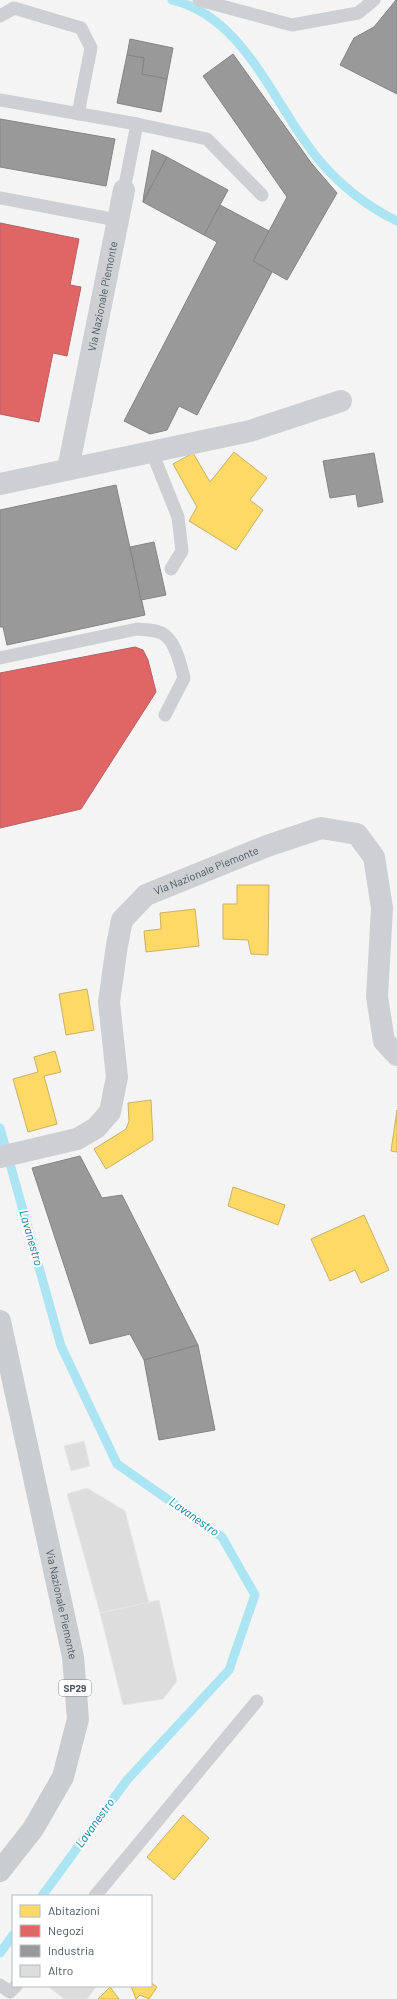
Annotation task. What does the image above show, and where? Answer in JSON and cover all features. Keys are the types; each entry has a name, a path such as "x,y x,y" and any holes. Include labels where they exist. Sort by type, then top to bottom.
{"main road":[{"name":"Via Nazionale Piemonte","path":"0,1321 73,1657 78,1720 62,1777 33,1830 0,1871"}],"street":[{"name":"Via Nazionale Piemonte","path":"68,469 124,190"},
{"path":"0,484 250,431 341,401"},
{"name":"Via Nazionale Piemonte","path":"0,1157 77,1139 96,1128 110,1112 117,1077 109,1002 116,945 122,920 146,895 267,846 321,828 357,834 374,857 382,908 377,997 384,1041 397,1055"}],"lane":[{"path":"199,0 292,25 358,13 374,0"},
{"path":"0,16 14,8 81,28 91,48 78,114"},
{"path":"0,100 137,124 207,139 262,195"},
{"name":"Via Nazionale Piemonte","path":"124,190 137,124"},
{"path":"0,198 118,220"},
{"path":"152,452 178,517 182,551 171,569"},
{"path":"0,658 137,629 153,630 167,636 179,658 184,678 165,715"},
{"path":"96,1895 257,1701"}],"building: Abitazioni":[{"path":"234,452 267,478 250,500 263,510 236,550 189,521 197,507 173,464 193,453 210,482"},
{"path":"237,885 269,885 268,955 251,954 248,940 223,939 223,904 237,904"},
{"path":"195,909 199,946 146,952 144,931 161,929 160,913"},
{"path":"87,989 94,1030 66,1035 59,994"},
{"path":"55,1051 61,1072 44,1076 57,1124 28,1132 13,1079 38,1072 34,1057"},
{"path":"151,1100 153,1140 106,1169 94,1149 126,1129 129,1121 128,1103"},
{"path":"397,1110 397,1152 391,1151"},
{"path":"233,1187 285,1205 278,1225 228,1206"},
{"path":"364,1215 389,1270 361,1283 355,1270 330,1281 311,1239"},
{"path":"183,1815 209,1838 174,1880 147,1857"},
{"path":"152,1984 157,1987 149,1999 140,1995 136,1999 131,1987 152,1987"},
{"path":"110,1987 119,1999 98,1999"}],"building: Negozi":[{"path":"0,223 79,239 70,285 81,287 67,356 53,353 39,422 0,414"},
{"path":"135,647 143,650 148,660 156,692 81,809 0,828 0,673"}],"building: Industria":[{"path":"396,0 397,94 340,65 354,38 374,27"},
{"path":"130,39 173,48 167,79 142,74 144,58 127,55"},
{"path":"233,54 312,164 337,193 287,280 253,261 287,197 203,76"},
{"path":"127,55 144,58 142,74 167,79 161,112 117,103"},
{"path":"0,119 115,139 106,186 0,167"},
{"path":"152,150 167,157 143,202 144,194"},
{"path":"167,157 228,190 204,235 143,202"},
{"path":"220,205 269,231 253,261 272,272 197,415 179,406 167,430 150,434 124,421 217,242 204,235"},
{"path":"374,453 383,502 358,507 356,494 330,498 323,461"},
{"path":"116,485 145,615 7,645 3,627 0,627 0,510"},
{"path":"154,542 166,595 141,600 130,547"},
{"path":"80,1156 102,1198 122,1195 198,1345 144,1360 130,1334 90,1344 32,1168"},
{"path":"198,1345 215,1430 159,1440 144,1360"}],"building: Altro":[{"path":"84,1441 90,1466 71,1471 64,1446"},
{"path":"87,1488 125,1511 149,1603 100,1613 67,1494"},
{"path":"159,1600 177,1681 163,1699 123,1705 100,1613"},
{"path":"49,1987 96,1987 87,1999 64,1999"}],"waterway":[{"path":"172,0 198,10 220,25 239,44 256,66 303,139 327,169 345,187 364,202 397,221"},
{"name":"Lavanestro","path":"0,1128 61,1346 117,1464 222,1537 255,1595 229,1670 127,1780 43,1895"},
{"name":"Lavanestro","path":"0,1953 12,1936"}]}
